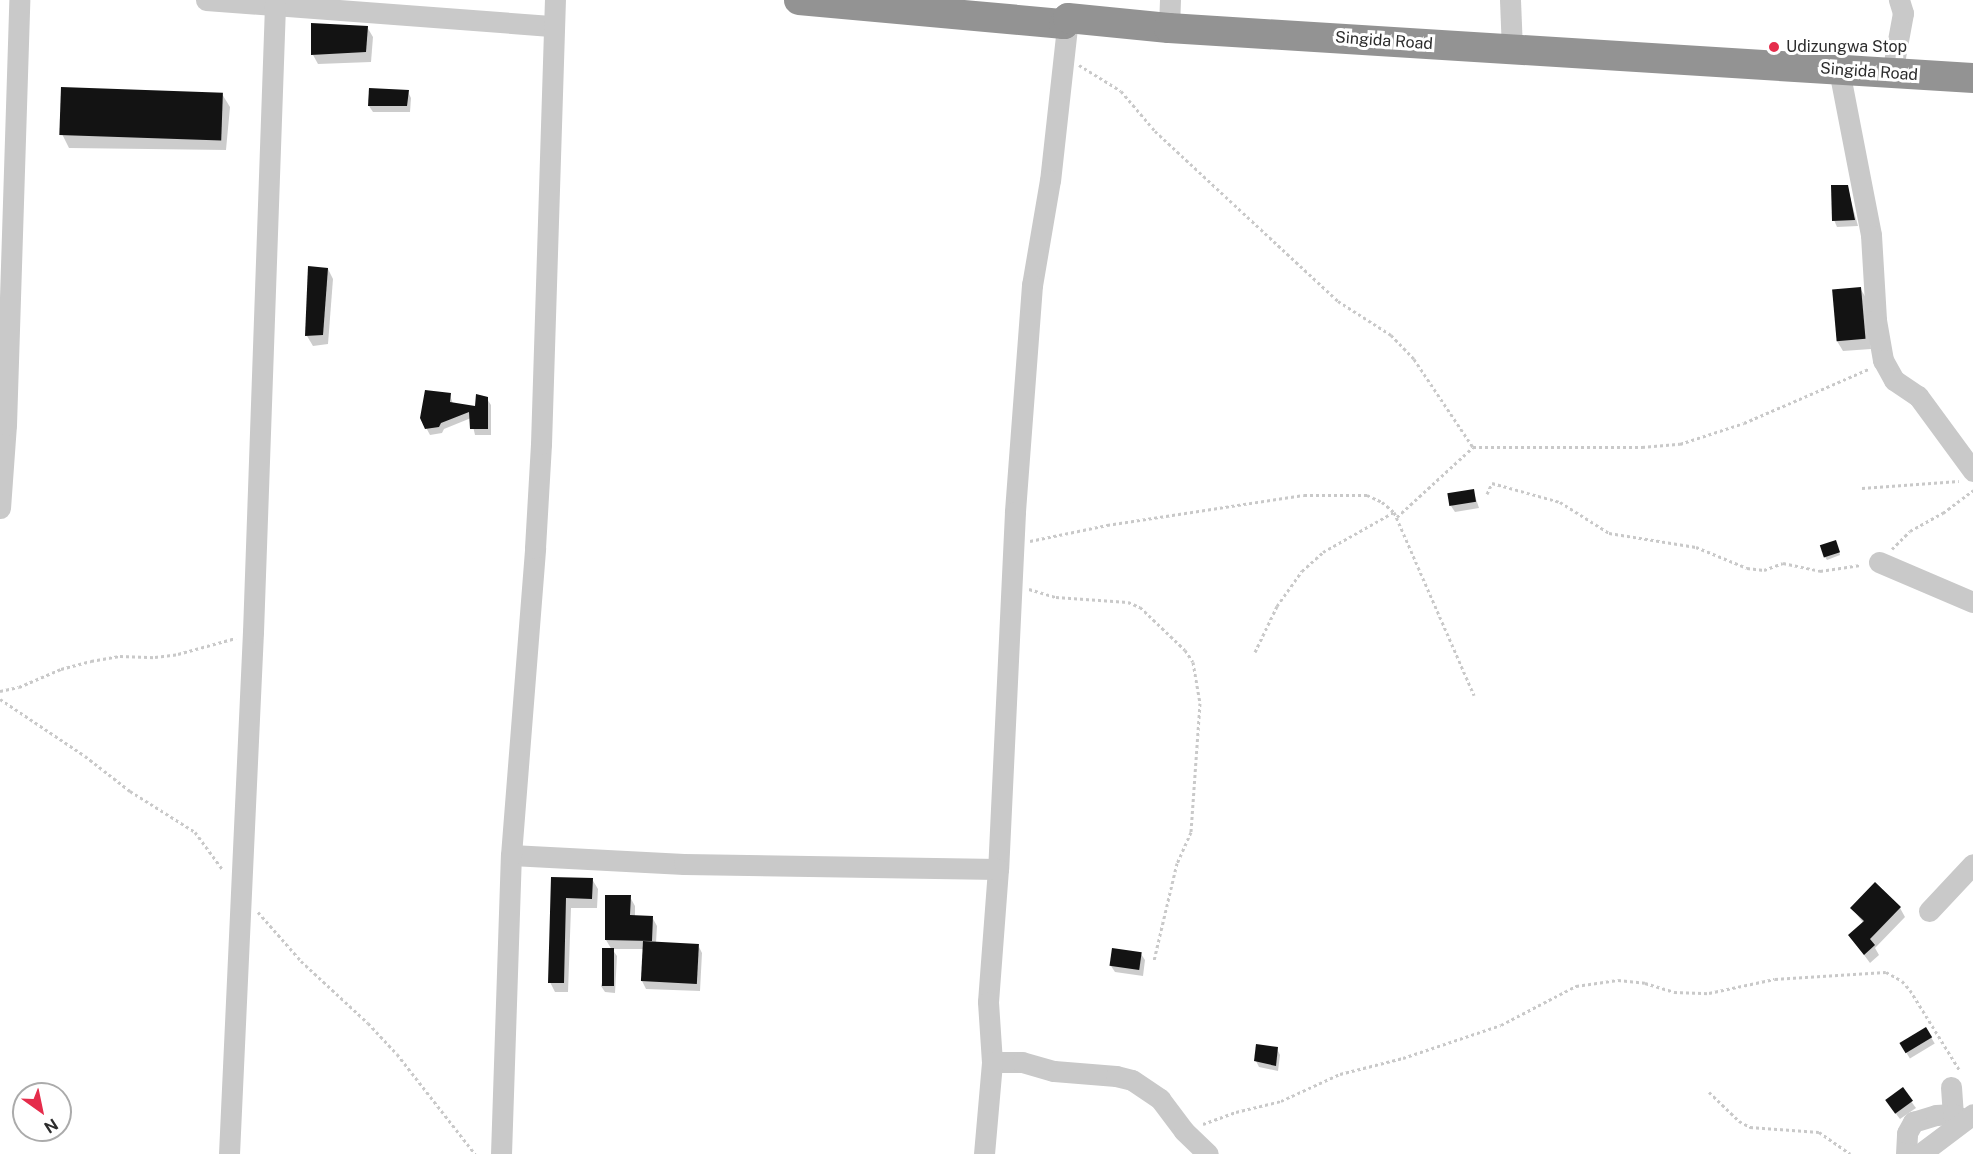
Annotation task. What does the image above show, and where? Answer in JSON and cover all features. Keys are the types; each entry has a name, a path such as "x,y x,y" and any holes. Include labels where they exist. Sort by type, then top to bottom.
{"highway":[{"name":"Singida Road","path":"799,0 1066,14 1170,14 1512,49 1973,78"}],"street":[{"path":"0,508 6,425 19,0"},
{"path":"206,0 554,26"},
{"path":"501,1154 511,855 536,548 555,0"},
{"path":"1510,0 1512,49"},
{"path":"1892,73 1903,13 1899,0"},
{"path":"229,1154 253,632 275,5"},
{"path":"984,1154 992,1062 988,1002 998,869 1010,583 1032,285 1050,180 1065,56 1066,14"},
{"path":"1839,70 1871,235 1876,320 1883,360 1894,380 1918,396 1969,476"},
{"path":"1879,562 1973,602"},
{"path":"511,855 684,864 998,869"},
{"path":"1929,911 1973,864"},
{"path":"992,1062 1022,1062 1054,1071 1116,1076 1132,1080 1160,1099 1184,1131 1208,1154"},
{"path":"1956,1079 1963,1116"},
{"path":"1906,1154 1907,1132 1913,1122 1936,1115 1963,1116"},
{"path":"1920,1154 1963,1116"}],"path":[{"path":"1065,56 1121,91 1155,131 1338,301 1391,335 1413,359 1473,447"},
{"path":"1397,517 1473,447 1642,447 1680,444 1744,423 1858,375 1883,360"},
{"path":"1862,488 1969,476"},
{"path":"1487,494 1492,483 1560,502 1609,533 1696,547 1747,568 1764,570 1783,563 1820,571 1879,562 1910,531 1943,513 1973,490"},
{"path":"1013,545 1107,525 1304,495 1367,495 1382,502 1397,517 1474,695"},
{"path":"1255,651 1277,606 1302,571 1323,552 1394,512"},
{"path":"1010,583 1056,597 1128,602 1148,614 1185,650 1193,662 1200,703 1191,832 1177,863 1154,960"},
{"path":"0,691 19,687 61,669 91,661 178,654 253,632"},
{"path":"1184,1131 1236,1112 1281,1101 1340,1074 1402,1058 1501,1025 1576,986 1618,980 1645,983 1674,992 1709,993 1775,979 1886,972 1902,981 1910,990 1956,1079"},
{"path":"1708,1092 1739,1121 1750,1127 1819,1132 1850,1154"}],"building":[{"path":"311,23 368,26 366,52 311,55"},
{"path":"61,87 223,93 221,141 59,135"},
{"path":"369,88 409,90 407,106 368,106"},
{"path":"1831,185 1848,185 1855,220 1832,221"},
{"path":"308,266 328,268 323,335 305,336"},
{"path":"1861,287 1866,339 1837,341 1832,290"},
{"path":"425,390 451,393 450,402 475,406 476,394 488,397 488,429 470,429 469,412 441,423 439,427 425,429 420,418"},
{"path":"1474,489 1476,502 1449,506 1447,493"},
{"path":"1836,540 1840,552 1824,558 1820,545"},
{"path":"551,877 593,878 592,899 566,898 564,983 548,983"},
{"path":"1875,882 1901,907 1870,939 1875,945 1864,955 1848,935 1864,921 1850,908"},
{"path":"605,895 631,895 630,915 653,916 652,941 605,940"},
{"path":"643,941 699,944 697,984 641,981"},
{"path":"602,948 614,948 614,986 602,986"},
{"path":"1112,948 1142,952 1139,970 1109,966"},
{"path":"1926,1027 1932,1037 1906,1053 1899,1043"},
{"path":"1256,1044 1278,1047 1276,1066 1254,1061"},
{"path":"1903,1087 1913,1101 1895,1114 1885,1100"}],"place":[{"name":"Udizungwa Stop","path":"1774,47"}]}
